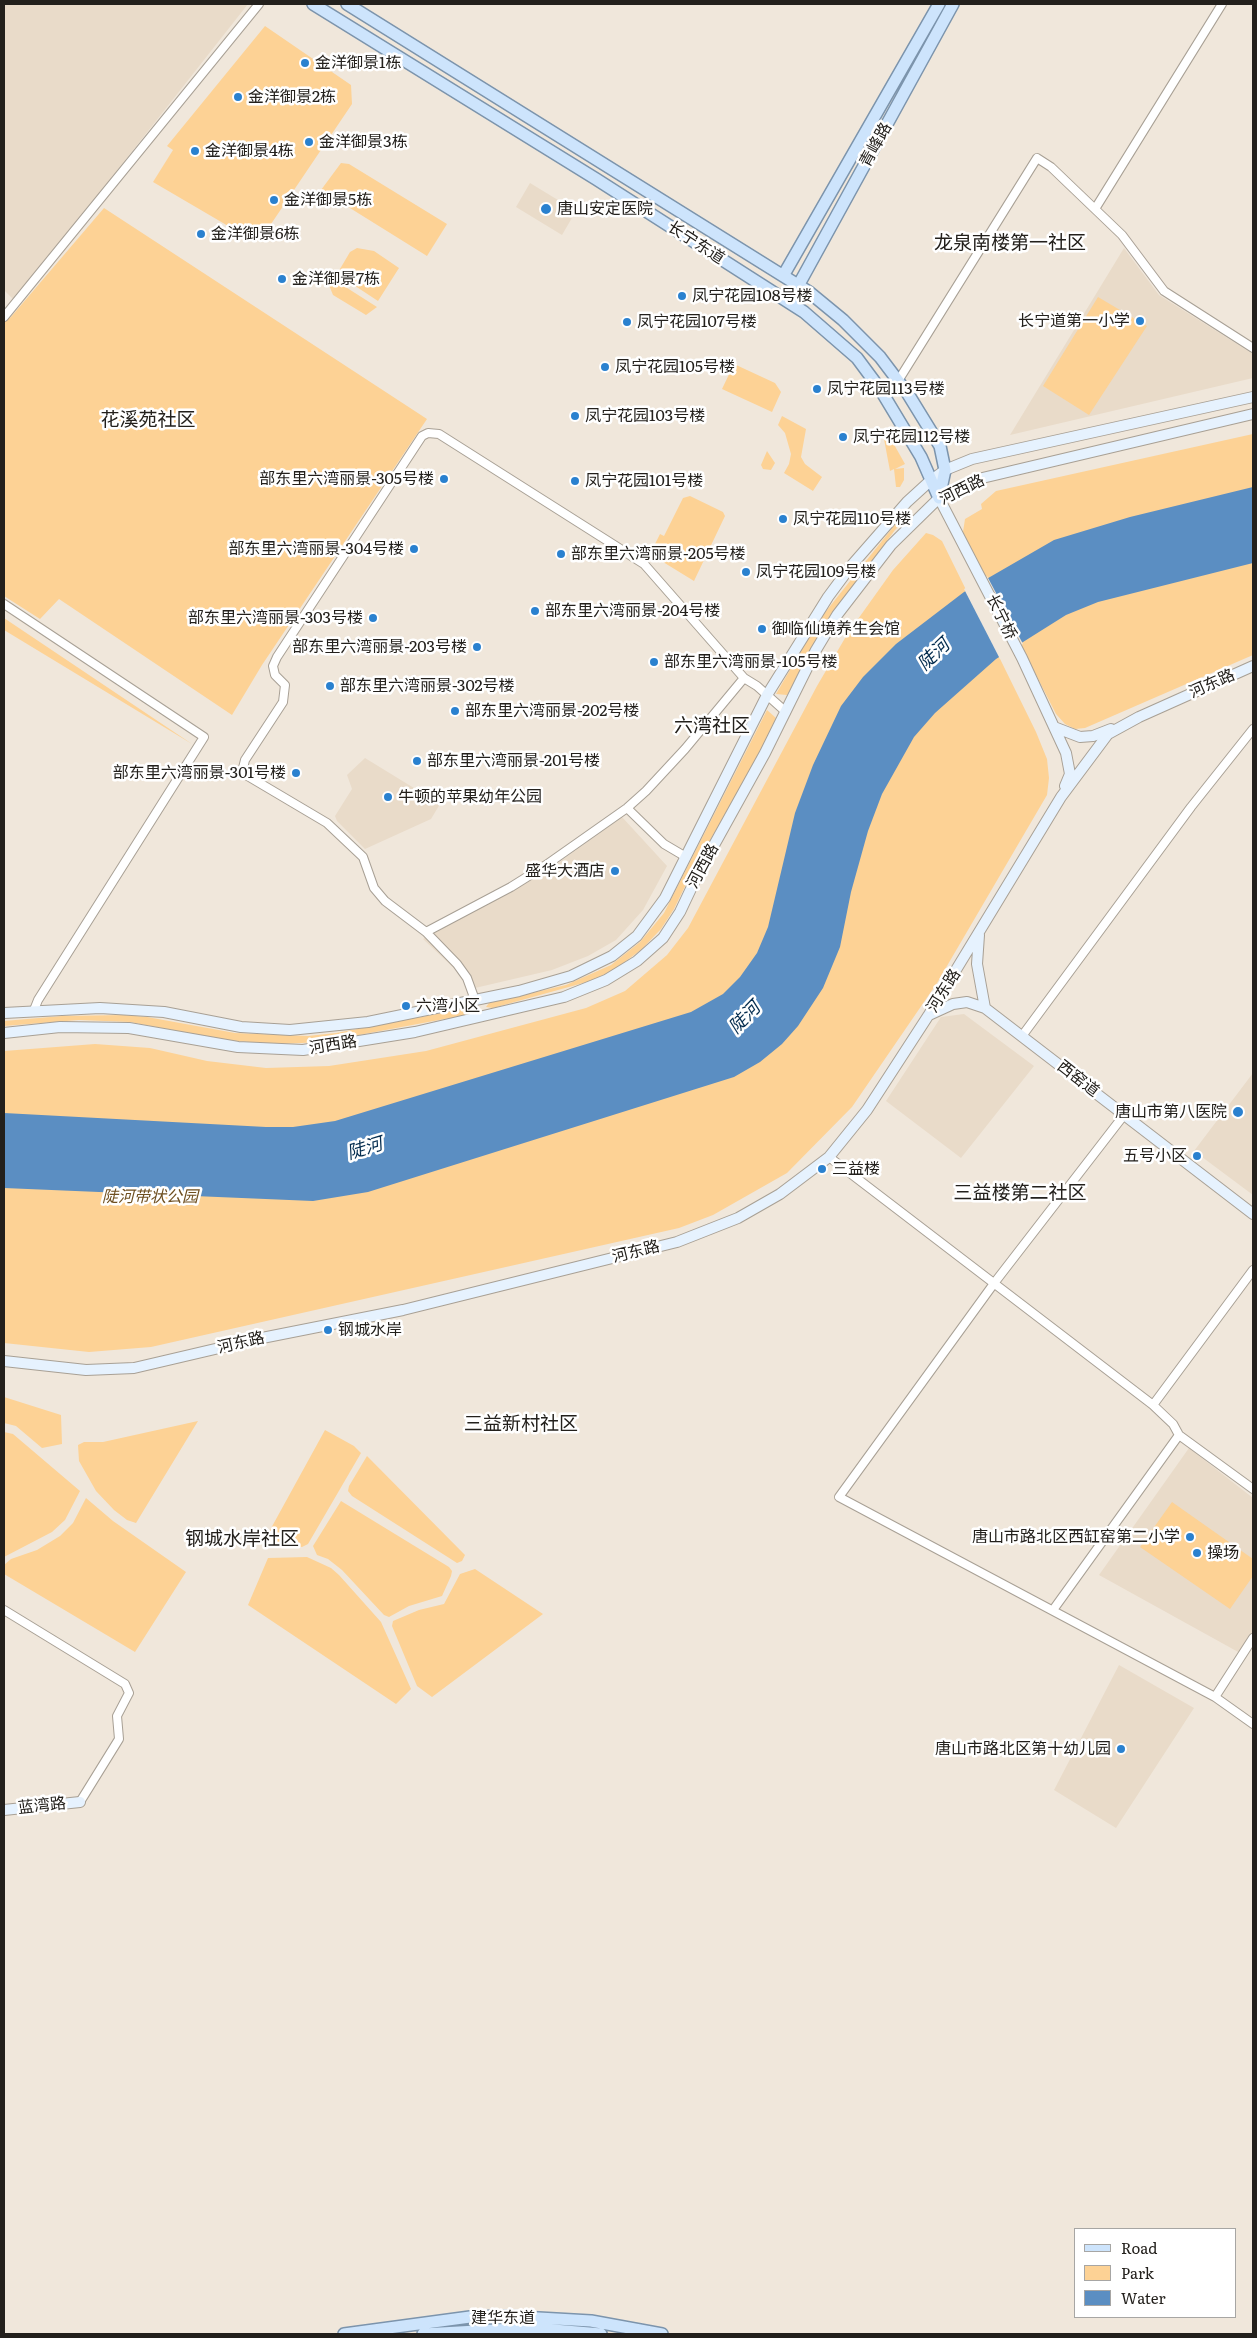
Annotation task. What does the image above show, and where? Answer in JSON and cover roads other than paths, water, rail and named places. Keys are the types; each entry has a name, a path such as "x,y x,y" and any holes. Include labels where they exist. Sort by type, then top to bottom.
{"main road":[{"name":"长宁东道","path":"313,4 596,179 804,312 857,358 880,388 920,457 930,481 980,575"},
{"name":"长宁东道","path":"347,4 783,276 843,320 880,357 898,380 940,446 945,470 940,498"},
{"name":"青峰路","path":"783,276 939,4"},
{"name":"青峰路","path":"798,286 953,4"},
{"name":"河西路","path":"4,1013 100,1008 155,1012 241,1027 290,1030 368,1022 519,991 571,976 612,956 637,936 665,898 767,695 794,648 851,566 907,502 930,481 945,470 972,459 1253,397"},
{"name":"河西路","path":"4,1033 60,1027 129,1028 238,1047 303,1050 415,1032 564,997 606,980 637,961 663,938 680,912 698,874 837,615 891,545 940,498 978,479 1253,414"},
{"name":"长宁桥","path":"980,575 1054,727"},
{"name":"河东路","path":"4,1361 86,1370 134,1368 262,1338 432,1303 677,1242 738,1218 780,1194 829,1157 867,1110 979,934 1061,797 1093,752 1115,728 1253,666"},
{"path":"1054,727 1080,737 1093,736 1115,728"},
{"name":"河东路","path":"1054,727 1066,753 1070,774 1061,797"},
{"path":"928,1016 954,1004 967,1002 985,1008 977,964 979,934"},
{"path":"475,1000 482,1016"},
{"name":"西窑道","path":"985,1008 1253,1214"},
{"name":"蓝湾路","path":"4,1810 80,1802"},
{"name":"建华东道","path":"344,2334 470,2317 504,2316 591,2321 662,2334"},
{"name":"建华东道","path":"423,2334 530,2328 571,2333 601,2334"}],"street":[{"path":"4,317 259,4"},
{"path":"1095,209 1222,4"},
{"path":"898,380 1037,158 1051,167 1122,235 1164,291 1253,348"},
{"path":"475,1000 468,978 426,932 386,901 374,888 363,858 327,823 246,775 243,768 245,760 283,702 285,685 275,675 273,666 277,656 422,436 428,433 439,434 644,564 744,678 786,712"},
{"path":"4,604 204,737 38,1000 34,1010"},
{"path":"426,932 511,887 546,866 627,808 646,791 685,749 744,678"},
{"path":"1022,1036 1191,807 1253,729"},
{"path":"627,808 664,844 686,857"},
{"path":"1124,1115 995,1282 839,1497 1215,1697 1253,1724"},
{"path":"829,1157 995,1282 1153,1405 1173,1424 1179,1435 1253,1489"},
{"path":"1153,1405 1253,1270"},
{"path":"1053,1610 1179,1435"},
{"path":"4,1610 125,1684 129,1693 117,1716 119,1739 80,1802"},
{"path":"1215,1697 1252,1642"}],"water":[{"name":"陡河","path":"1253,487 1253,563 1098,602 1066,615 996,659 935,713 914,737 882,794 868,831 851,892 840,947 823,988 798,1026 782,1044 760,1062 734,1077 368,1192 313,1201 4,1188 4,1113 266,1127 293,1127 335,1121 691,1012 723,994 740,977 757,953 768,927 795,813 813,765 841,706 863,677 896,644 964,592 1054,540 1130,517"}],"place":[{"name":"金洋御景1栋","path":"305,63"},
{"name":"金洋御景2栋","path":"238,97"},
{"name":"金洋御景3栋","path":"309,142"},
{"name":"金洋御景4栋","path":"195,151"},
{"name":"金洋御景5栋","path":"274,200"},
{"name":"唐山安定医院","path":"546,209"},
{"name":"金洋御景6栋","path":"201,234"},
{"name":"金洋御景7栋","path":"282,279"},
{"name":"凤宁花园108号楼","path":"682,296"},
{"name":"长宁道第一小学","path":"1140,321"},
{"name":"凤宁花园107号楼","path":"627,322"},
{"name":"凤宁花园105号楼","path":"605,367"},
{"name":"凤宁花园113号楼","path":"817,389"},
{"name":"凤宁花园103号楼","path":"575,416"},
{"name":"凤宁花园112号楼","path":"843,437"},
{"name":"部东里六湾丽景-305号楼","path":"444,479"},
{"name":"凤宁花园101号楼","path":"575,481"},
{"name":"凤宁花园110号楼","path":"783,519"},
{"name":"部东里六湾丽景-304号楼","path":"414,549"},
{"name":"部东里六湾丽景-205号楼","path":"561,554"},
{"name":"凤宁花园109号楼","path":"746,572"},
{"name":"部东里六湾丽景-204号楼","path":"535,611"},
{"name":"部东里六湾丽景-303号楼","path":"373,618"},
{"name":"御临仙境养生会馆","path":"762,629"},
{"name":"部东里六湾丽景-203号楼","path":"477,647"},
{"name":"部东里六湾丽景-105号楼","path":"654,662"},
{"name":"部东里六湾丽景-302号楼","path":"330,686"},
{"name":"部东里六湾丽景-202号楼","path":"455,711"},
{"name":"部东里六湾丽景-201号楼","path":"417,761"},
{"name":"部东里六湾丽景-301号楼","path":"296,773"},
{"name":"牛顿的苹果幼年公园","path":"388,797"},
{"name":"盛华大酒店","path":"615,871"},
{"name":"六湾小区","path":"406,1006"},
{"name":"唐山市第八医院","path":"1238,1112"},
{"name":"五号小区","path":"1197,1156"},
{"name":"三益楼","path":"822,1169"},
{"name":"钢城水岸","path":"328,1330"},
{"name":"唐山市路北区西缸窑第二小学","path":"1190,1537"},
{"name":"操场","path":"1197,1553"},
{"name":"唐山市路北区第十幼儿园","path":"1121,1749"}],"district":[{"name":"龙泉南楼第一社区","path":"1010,243"},
{"name":"花溪苑社区","path":"148,420"},
{"name":"六湾社区","path":"712,726"},
{"name":"三益楼第二社区","path":"1020,1193"},
{"name":"三益新村社区","path":"521,1424"},
{"name":"钢城水岸社区","path":"242,1539"}],"park label":[{"name":"陡河带状公园","path":"150,1197"}]}
